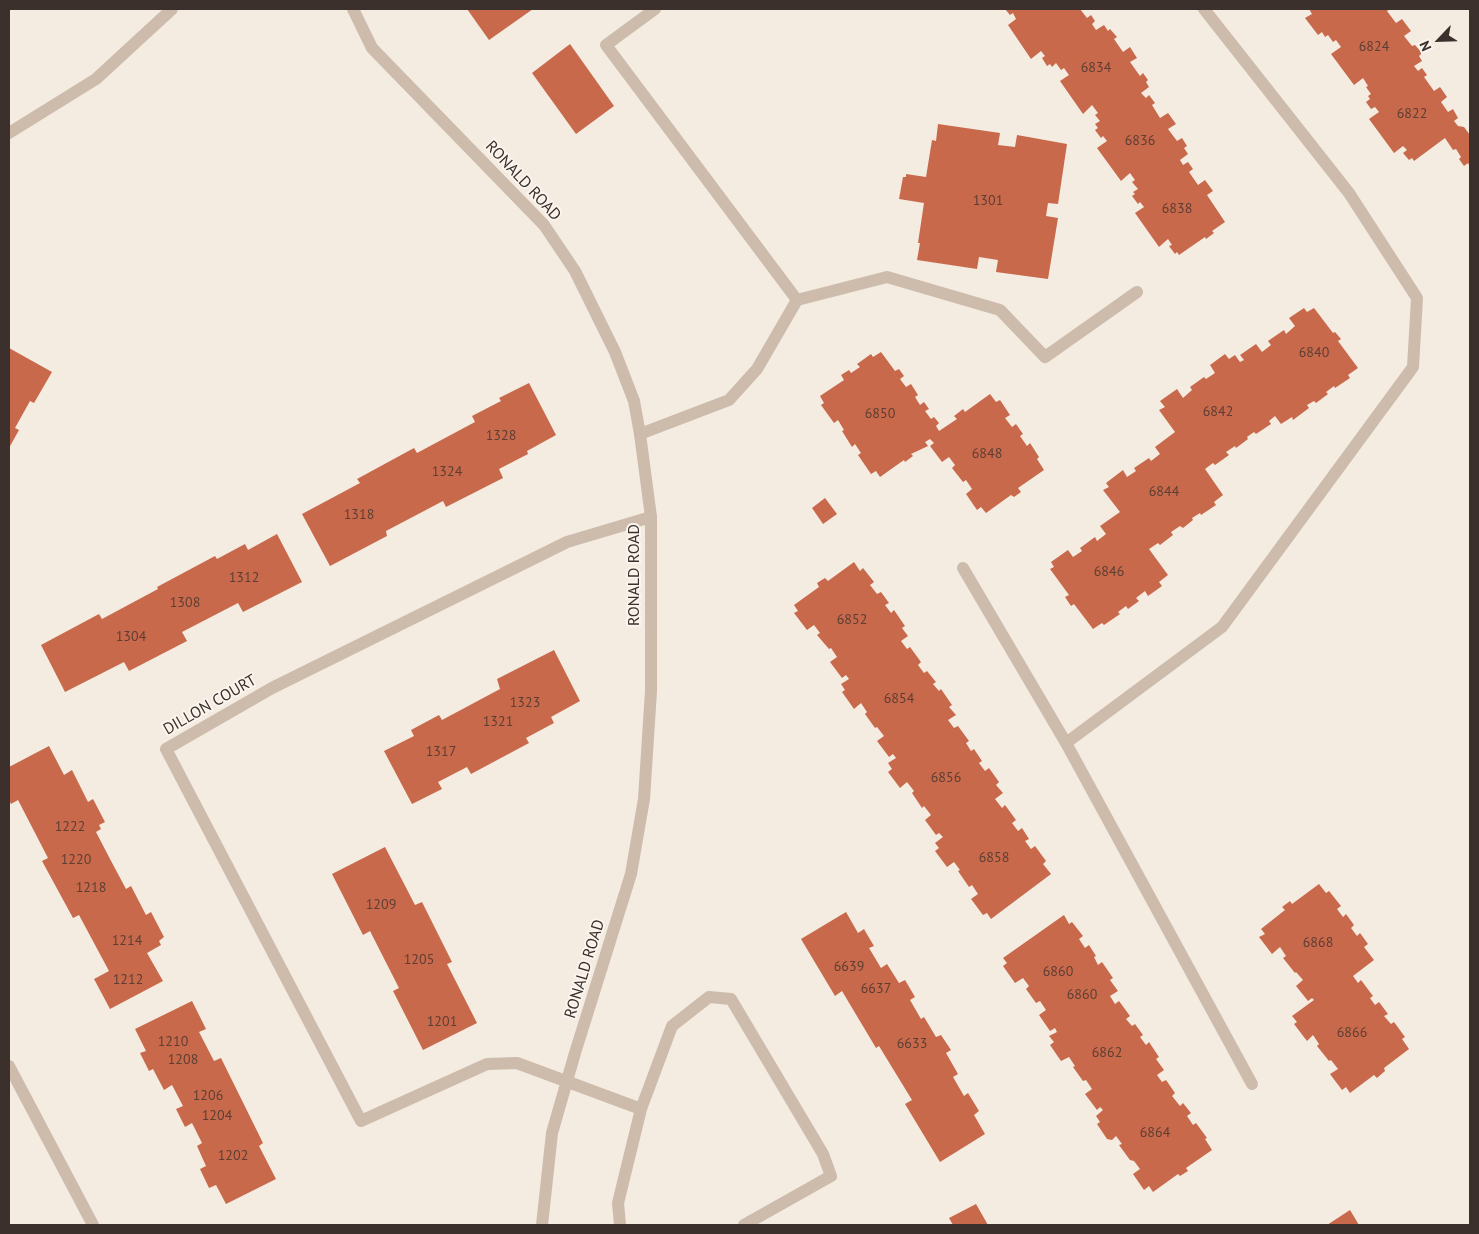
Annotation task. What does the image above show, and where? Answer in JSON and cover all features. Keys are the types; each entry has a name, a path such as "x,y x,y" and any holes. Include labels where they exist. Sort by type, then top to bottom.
{"street":[{"path":"9,133 96,79 172,9"},
{"name":"RONALD ROAD","path":"353,9 372,48 544,225 575,271 615,352 634,401 640,434 651,517 651,691 644,799 631,874 552,1133 542,1225"},
{"path":"654,9 606,45 797,300"},
{"path":"1066,743 1222,628 1413,367 1417,298 1349,193 1204,9"},
{"path":"640,434 729,400 757,369 797,300 887,276 1000,310 1045,357 1137,292"},
{"name":"DILLON COURT","path":"567,1082 517,1063 487,1064 361,1121 166,749 272,688 567,542 651,517"},
{"path":"963,568 1066,743 1252,1084"},
{"path":"620,1225 618,1203 641,1109 672,1026 710,997 731,998 823,1154 832,1176 744,1225"},
{"path":"9,1066 93,1225"},
{"path":"567,1082 641,1109"}],"building":[{"path":"467,9 533,9 489,40"},
{"path":"1005,9 1080,9 1087,18 1091,15 1095,21 1092,24 1096,30 1104,25 1108,31 1110,29 1117,37 1114,39 1123,52 1130,47 1137,58 1130,62 1140,76 1143,73 1148,80 1146,82 1149,87 1141,93 1146,98 1149,95 1155,103 1152,105 1160,118 1168,113 1176,124 1168,129 1177,141 1182,138 1187,146 1184,148 1188,154 1180,160 1183,165 1188,162 1193,169 1189,172 1198,185 1205,180 1213,191 1207,195 1225,222 1212,231 1214,233 1179,255 1177,252 1175,254 1169,246 1172,245 1168,239 1159,247 1135,213 1144,207 1140,202 1138,204 1132,196 1135,194 1133,192 1138,189 1132,182 1135,180 1130,173 1121,181 1097,148 1107,141 1103,136 1101,138 1095,130 1098,128 1095,124 1100,121 1095,115 1098,113 1092,105 1083,114 1060,81 1069,75 1064,68 1061,70 1056,63 1052,67 1050,64 1047,66 1042,58 1045,56 1041,51 1031,59 1008,25 1016,19 1013,13 1010,15"},
{"path":"1309,9 1390,9 1387,11 1396,23 1402,19 1411,31 1404,36 1412,46 1415,45 1422,53 1419,56 1422,61 1414,66 1418,71 1422,68 1427,75 1424,77 1434,91 1440,87 1447,97 1441,102 1448,112 1453,109 1458,118 1454,121 1458,126 1464,127 1470,135 1470,167 1468,163 1464,166 1459,159 1461,157 1456,149 1453,150 1445,138 1414,161 1412,158 1409,160 1403,153 1407,150 1403,146 1394,153 1369,119 1379,112 1375,107 1371,109 1366,102 1370,99 1368,96 1371,94 1366,87 1368,86 1363,78 1354,85 1331,54 1341,47 1336,40 1333,42 1328,35 1325,37 1322,32 1318,35 1305,18 1312,14"},
{"path":"570,44 614,106 576,134 532,73"},
{"path":"938,124 1000,133 998,145 1015,147 1017,135 1067,144 1058,204 1048,203 1046,216 1058,218 1048,279 996,272 998,260 979,257 977,269 917,260 924,203 899,199 903,177 906,177 906,174 926,177 932,140 936,141"},
{"path":"1304,308 1307,312 1314,308 1333,333 1335,332 1341,339 1338,341 1358,368 1348,375 1350,378 1335,388 1334,386 1326,392 1328,394 1316,403 1314,401 1307,405 1309,408 1293,420 1292,417 1281,424 1275,416 1269,421 1271,424 1256,434 1254,432 1236,448 1235,446 1226,452 1229,455 1215,465 1213,463 1205,469 1223,495 1214,502 1216,505 1201,515 1200,513 1192,518 1193,520 1183,528 1180,526 1171,532 1173,535 1160,545 1158,543 1149,549 1168,575 1159,582 1162,586 1148,596 1145,591 1136,598 1139,601 1128,609 1126,606 1118,612 1120,614 1104,625 1102,623 1093,629 1074,604 1071,606 1065,597 1069,595 1050,569 1054,567 1051,562 1068,550 1073,557 1082,551 1080,548 1095,537 1097,541 1106,534 1100,526 1120,512 1103,490 1109,487 1106,483 1123,470 1127,477 1136,471 1134,468 1149,458 1151,461 1160,454 1155,447 1175,432 1159,410 1165,407 1160,401 1177,389 1183,398 1192,390 1190,387 1204,377 1206,379 1215,373 1210,365 1225,354 1229,359 1235,355 1240,362 1244,360 1240,355 1256,344 1262,352 1271,345 1268,341 1284,330 1286,334 1295,326 1289,318"},
{"path":"9,348 52,372 34,403 30,401 15,428 19,430 9,448"},
{"path":"881,352 895,371 899,369 904,376 900,379 906,387 911,384 918,395 915,397 920,405 924,402 929,409 925,411 931,419 934,417 939,423 936,426 939,431 957,419 954,416 963,409 965,412 990,394 996,402 1000,400 1010,415 1005,418 1012,427 1016,424 1023,434 1020,436 1027,446 1030,443 1039,457 1037,459 1044,470 1018,488 1021,492 1014,497 1011,495 986,513 981,507 977,510 966,494 972,489 966,480 963,482 952,468 955,465 949,457 942,462 930,446 934,443 930,439 925,442 928,446 911,454 913,456 905,462 904,460 880,477 876,471 871,474 858,455 861,453 855,444 852,447 842,431 844,430 838,420 834,423 821,405 824,403 820,396 844,380 841,375 849,370 851,373 860,367 857,364 871,354 873,357"},
{"path":"529,383 556,435 527,451 528,454 499,469 503,478 446,507 443,501 386,531 387,536 330,566 302,514 360,483 357,479 414,448 417,453 475,422 472,416 501,401 499,398"},
{"path":"825,498 837,514 823,524 812,508"},
{"path":"277,534 302,582 243,612 238,603 182,632 187,641 129,671 124,662 65,692 41,645 99,614 102,619 215,556 217,559 245,544 248,550"},
{"path":"854,562 860,571 863,568 874,582 870,585 877,594 881,592 889,603 885,605 891,613 894,610 905,626 902,628 908,636 901,641 907,649 910,647 921,662 918,665 924,673 927,671 936,682 933,684 939,691 941,689 952,705 949,707 956,715 948,720 954,728 958,726 969,741 966,743 971,751 974,749 982,761 979,763 985,771 989,768 999,782 996,785 1003,793 995,799 1002,808 1005,805 1016,820 1012,823 1018,831 1022,828 1029,839 1025,841 1031,849 1035,846 1046,861 1043,864 1051,874 991,919 987,913 983,915 971,899 978,894 972,885 969,887 954,862 947,867 935,851 939,848 935,843 943,837 939,833 936,835 925,820 931,815 924,806 922,808 912,793 914,791 907,782 900,788 888,772 892,769 888,763 896,758 893,754 889,757 877,741 884,736 877,727 875,728 865,714 867,712 861,703 854,709 842,692 845,690 841,684 849,679 846,675 842,678 830,662 837,657 831,648 829,649 817,635 820,633 814,625 807,630 794,613 798,611 794,605 819,587 817,583 825,578 828,581"},
{"path":"554,650 580,701 551,717 554,723 526,738 529,743 471,774 467,767 438,782 442,789 412,804 384,751 414,736 411,730 439,715 442,720 500,689 497,679"},
{"path":"49,746 64,775 72,770 88,802 93,799 105,822 99,825 101,829 96,832 126,889 131,886 146,915 151,912 164,937 159,941 161,945 147,953 163,981 110,1009 94,979 109,971 79,915 73,918 42,861 48,858 18,800 11,804 9,800 9,767"},
{"path":"385,847 415,905 422,902 452,962 447,964 477,1023 423,1050 393,991 399,988 370,931 363,935 332,874"},
{"path":"1319,884 1326,893 1329,891 1341,906 1337,909 1343,917 1346,914 1354,925 1351,928 1357,936 1360,933 1368,944 1364,947 1374,960 1353,976 1358,983 1361,980 1373,996 1370,998 1375,1005 1379,1002 1388,1014 1384,1016 1391,1024 1394,1022 1405,1037 1402,1039 1409,1049 1384,1068 1385,1071 1377,1078 1374,1075 1350,1093 1346,1087 1342,1090 1330,1074 1338,1069 1317,1046 1319,1044 1313,1035 1307,1041 1294,1024 1297,1022 1292,1016 1314,1000 1312,998 1308,1001 1296,986 1303,980 1283,958 1286,956 1280,947 1272,954 1259,937 1265,934 1261,929 1285,910 1282,907 1290,901 1292,904"},
{"path":"846,912 858,933 864,929 874,946 869,948 881,968 887,964 899,983 905,980 915,997 910,1000 921,1019 924,1017 936,1037 941,1035 951,1050 946,1053 958,1074 953,1077 964,1096 968,1093 979,1111 974,1115 985,1134 940,1162 905,1104 912,1100 879,1046 876,1048 842,991 835,996 801,939"},
{"path":"1064,915 1069,924 1072,922 1083,936 1079,939 1085,948 1089,945 1096,956 1094,957 1098,965 1102,962 1113,978 1110,980 1118,991 1110,996 1115,1004 1119,1001 1130,1016 1126,1019 1132,1026 1135,1024 1143,1035 1140,1037 1146,1045 1149,1042 1159,1057 1156,1059 1164,1070 1157,1075 1162,1082 1166,1080 1175,1093 1172,1096 1180,1106 1183,1103 1191,1113 1187,1116 1193,1125 1196,1123 1207,1138 1205,1139 1212,1150 1186,1168 1188,1171 1180,1176 1178,1174 1153,1192 1149,1186 1144,1190 1133,1174 1140,1169 1134,1161 1130,1160 1119,1145 1122,1144 1116,1136 1112,1140 1107,1139 1097,1124 1100,1122 1096,1116 1103,1110 1100,1107 1097,1110 1085,1094 1092,1089 1086,1080 1083,1081 1073,1067 1075,1066 1069,1057 1061,1061 1050,1045 1054,1042 1049,1036 1057,1032 1055,1028 1050,1031 1039,1015 1046,1010 1040,1001 1036,1003 1026,989 1029,986 1023,978 1015,983 1003,966 1007,963 1003,958"},
{"path":"192,1001 206,1029 199,1032 214,1061 221,1058 263,1143 259,1146 276,1179 226,1204 216,1185 209,1188 200,1169 206,1166 197,1146 202,1143 192,1123 185,1127 176,1109 183,1106 172,1085 164,1090 153,1069 149,1071 140,1053 146,1051 135,1029"},
{"path":"976,1204 988,1225 953,1225 949,1218"},
{"path":"1350,1210 1359,1225 1327,1225"}]}
